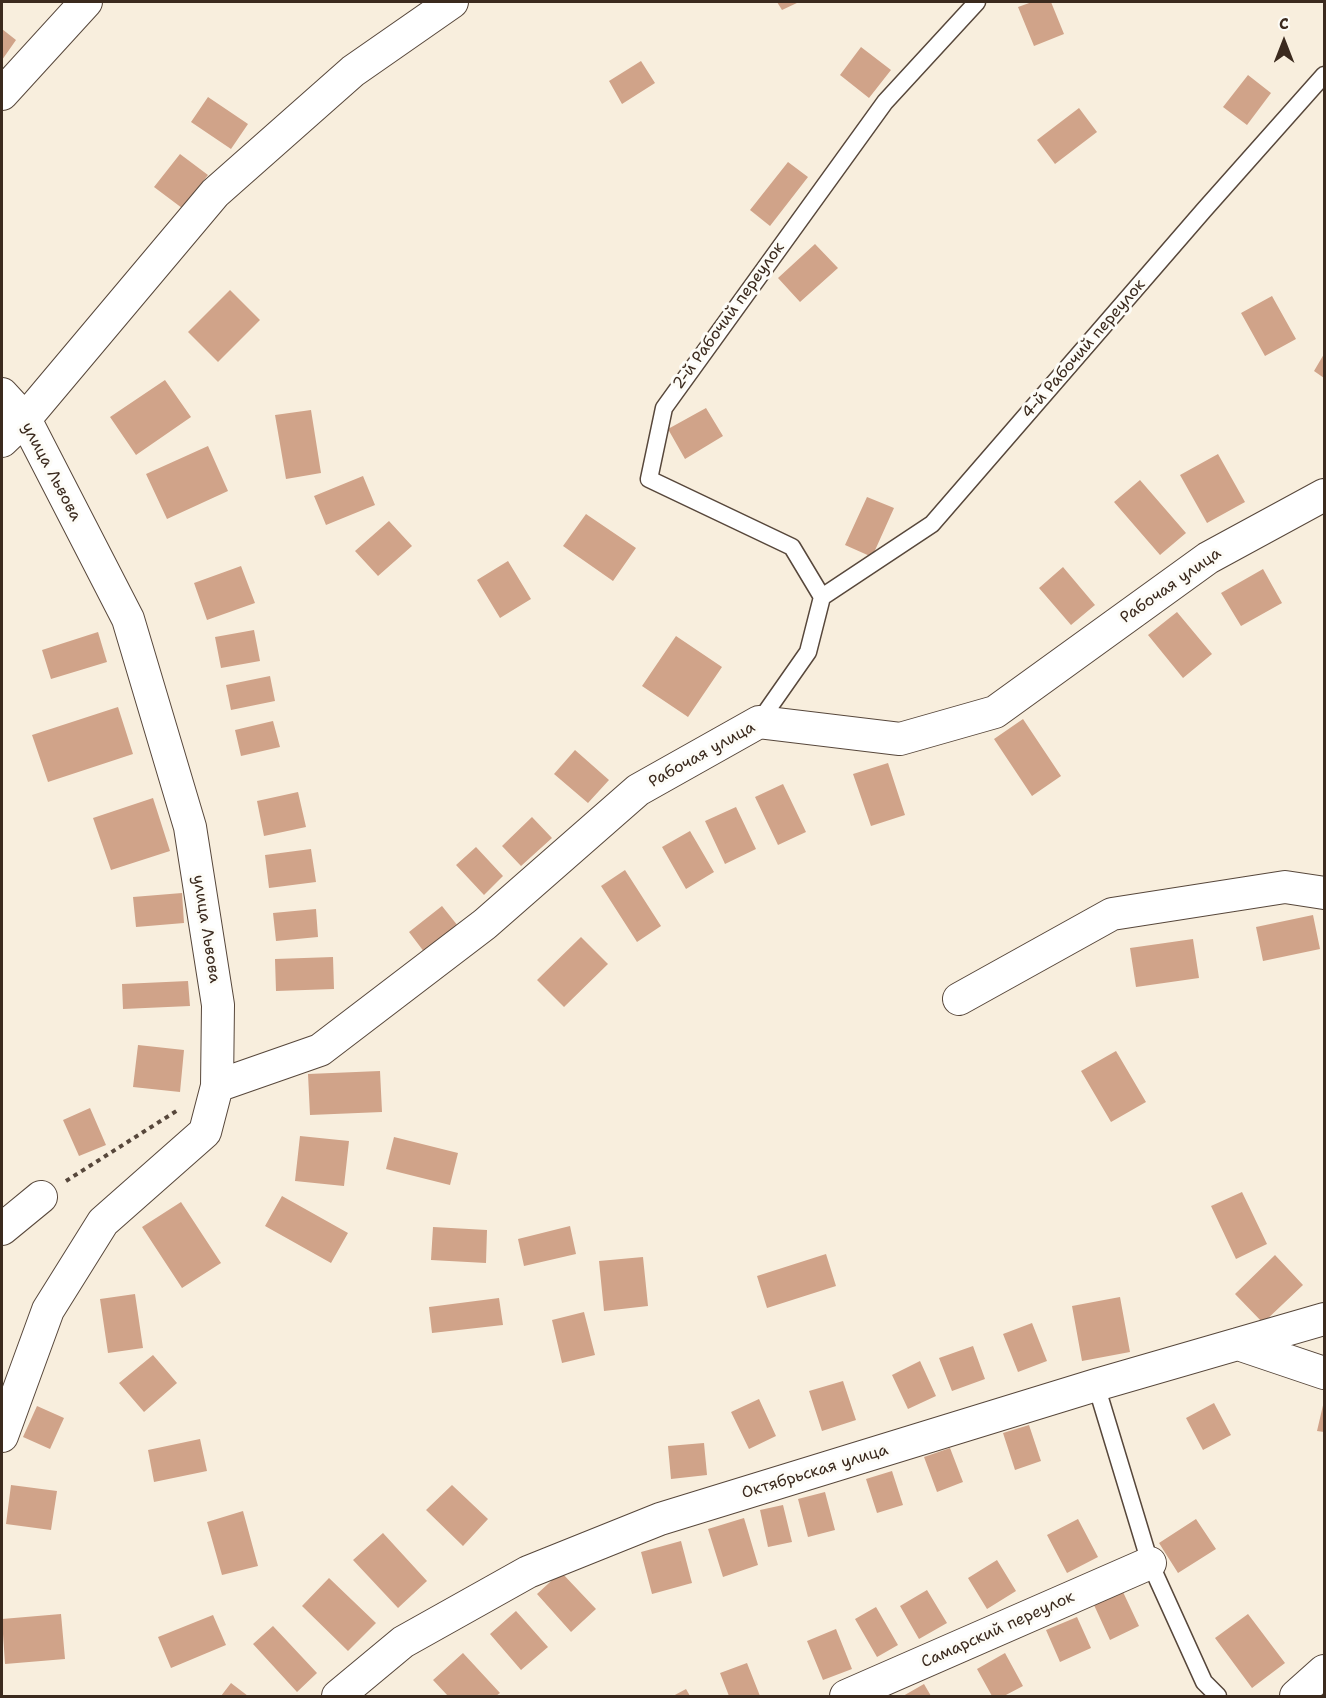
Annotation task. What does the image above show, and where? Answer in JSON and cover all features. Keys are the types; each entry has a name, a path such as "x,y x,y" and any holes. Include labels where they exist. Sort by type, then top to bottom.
{"street":[{"path":"2,94 86,2"},
{"path":"2,441 25,419 215,193 353,71 452,2"},
{"name":"улица Львова","path":"2,394 25,419 128,619 190,827 218,1005 217,1086 205,1132 103,1222 48,1310 2,1436"},
{"name":"Рабочая улица","path":"217,1086 320,1050 485,924 638,790 759,722 900,739 995,712 1208,558 1324,495"},
{"path":"959,999 1112,914 1286,887 1324,893"},
{"path":"2,1229 41,1197"},
{"name":"Октябрьская улица","path":"338,1696 403,1642 528,1572 660,1520 1096,1385 1324,1319"},
{"path":"1238,1344 1324,1373"},
{"name":"Самарский переулок","path":"846,1696 1150,1563"},
{"path":"374,1696 403,1642"},
{"path":"1296,1696 1324,1671"}],"lane":[{"name":"2-й Рабочий переулок","path":"822,597 792,548 649,479 664,408 885,102 976,2"},
{"name":"4-й Рабочий переулок","path":"822,597 932,524 1324,75"},
{"path":"759,722 808,652 822,597"},
{"path":"1096,1385 1150,1563 1204,1682 1218,1696"}],"path":[{"path":"41,1197 217,1086"}],"building":[{"path":"777,2 799,2 782,10"},
{"path":"1032,2 1051,2 1064,34 1034,46 1018,7"},
{"path":"2,29 16,40 2,60"},
{"path":"861,47 891,70 869,98 840,75"},
{"path":"641,61 655,83 622,104 609,81"},
{"path":"1248,75 1271,93 1247,125 1223,107"},
{"path":"208,97 248,124 231,149 191,122"},
{"path":"1079,108 1097,132 1055,164 1037,140"},
{"path":"180,154 208,175 182,208 154,187"},
{"path":"788,162 808,177 770,226 750,210"},
{"path":"815,244 838,268 800,302 778,278"},
{"path":"230,290 260,320 218,362 188,332"},
{"path":"1272,296 1296,339 1265,356 1241,313"},
{"path":"1324,354 1324,378 1314,371"},
{"path":"165,380 191,417 136,455 110,417"},
{"path":"706,408 723,436 685,459 668,429"},
{"path":"311,410 321,473 286,479 275,415"},
{"path":"208,446 228,491 167,519 146,474"},
{"path":"1218,454 1245,502 1207,523 1180,475"},
{"path":"363,476 375,505 326,525 314,496"},
{"path":"1140,480 1186,533 1160,555 1114,502"},
{"path":"867,497 894,508 872,557 845,545"},
{"path":"586,514 636,548 613,581 563,546"},
{"path":"389,521 412,546 378,576 355,551"},
{"path":"508,561 531,599 500,618 477,580"},
{"path":"241,566 255,603 207,620 194,583"},
{"path":"1063,567 1095,605 1071,625 1039,588"},
{"path":"1263,569 1282,603 1241,626 1221,593"},
{"path":"1177,612 1212,654 1183,678 1148,635"},
{"path":"254,630 260,661 221,668 215,637"},
{"path":"98,632 107,662 51,679 42,650"},
{"path":"676,636 722,667 688,717 642,686"},
{"path":"270,676 275,701 231,710 226,685"},
{"path":"118,707 133,754 48,782 32,735"},
{"path":"1023,719 1061,776 1032,796 994,739"},
{"path":"273,721 280,747 241,756 235,730"},
{"path":"575,750 609,780 588,803 554,774"},
{"path":"888,763 905,815 871,826 853,774"},
{"path":"783,784 806,832 778,845 755,797"},
{"path":"298,792 306,827 264,836 257,801"},
{"path":"153,798 170,851 111,870 93,818"},
{"path":"736,807 756,849 725,864 705,821"},
{"path":"532,817 552,838 521,866 502,846"},
{"path":"690,831 714,872 686,889 662,847"},
{"path":"476,847 503,876 484,895 456,865"},
{"path":"311,849 316,882 269,888 265,855"},
{"path":"625,870 661,926 637,942 601,886"},
{"path":"182,893 184,923 136,927 133,897"},
{"path":"442,906 462,931 428,957 409,932"},
{"path":"316,909 318,937 276,941 273,913"},
{"path":"1313,915 1320,949 1263,961 1256,927"},
{"path":"581,937 608,964 564,1007 537,980"},
{"path":"1193,939 1199,978 1136,987 1130,948"},
{"path":"333,957 334,989 276,991 275,959"},
{"path":"188,981 190,1006 123,1009 122,984"},
{"path":"138,1045 184,1050 180,1092 133,1087"},
{"path":"1116,1051 1146,1102 1111,1122 1081,1071"},
{"path":"380,1071 382,1112 310,1115 308,1074"},
{"path":"90,1108 106,1145 79,1156 63,1120"},
{"path":"300,1136 349,1141 344,1186 295,1181"},
{"path":"394,1137 458,1153 450,1185 386,1169"},
{"path":"1242,1192 1267,1244 1236,1259 1211,1206"},
{"path":"282,1196 348,1233 331,1263 265,1226"},
{"path":"181,1202 221,1263 182,1288 142,1227"},
{"path":"570,1226 576,1254 524,1266 518,1239"},
{"path":"433,1227 487,1230 486,1263 431,1260"},
{"path":"826,1254 836,1286 767,1308 757,1276"},
{"path":"1275,1255 1303,1285 1263,1323 1235,1294"},
{"path":"643,1257 648,1306 604,1311 599,1261"},
{"path":"135,1294 143,1348 108,1353 100,1299"},
{"path":"1120,1297 1130,1352 1082,1361 1072,1306"},
{"path":"499,1298 503,1325 432,1333 429,1307"},
{"path":"584,1312 595,1355 562,1363 552,1320"},
{"path":"1032,1323 1047,1361 1018,1372 1003,1334"},
{"path":"973,1346 985,1379 952,1391 939,1358"},
{"path":"153,1355 177,1383 144,1412 119,1383"},
{"path":"920,1361 936,1396 908,1409 892,1375"},
{"path":"843,1381 856,1420 822,1431 809,1391"},
{"path":"759,1399 776,1436 749,1449 731,1412"},
{"path":"1324,1401 1324,1432 1317,1431"},
{"path":"1214,1403 1231,1435 1203,1450 1186,1418"},
{"path":"37,1406 64,1418 50,1449 23,1437"},
{"path":"1029,1425 1041,1461 1015,1470 1003,1433"},
{"path":"200,1439 207,1471 154,1482 148,1450"},
{"path":"704,1443 707,1475 671,1479 668,1446"},
{"path":"950,1448 963,1482 937,1492 924,1457"},
{"path":"892,1471 903,1505 877,1513 866,1479"},
{"path":"11,1485 57,1491 51,1530 6,1524"},
{"path":"452,1485 488,1519 463,1546 426,1510"},
{"path":"825,1492 835,1530 808,1537 798,1499"},
{"path":"783,1505 792,1542 768,1547 760,1510"},
{"path":"243,1511 258,1566 222,1575 207,1522"},
{"path":"744,1518 758,1565 723,1577 708,1529"},
{"path":"1078,1519 1098,1557 1067,1573 1047,1535"},
{"path":"1196,1519 1216,1549 1178,1573 1159,1543"},
{"path":"383,1533 427,1581 398,1608 353,1560"},
{"path":"681,1541 692,1583 652,1594 641,1552"},
{"path":"997,1560 1016,1591 987,1609 968,1578"},
{"path":"561,1572 596,1609 571,1632 537,1594"},
{"path":"329,1578 376,1623 348,1651 302,1606"},
{"path":"927,1590 947,1623 919,1639 900,1606"},
{"path":"1123,1592 1139,1626 1110,1640 1094,1605"},
{"path":"876,1607 898,1645 877,1657 855,1619"},
{"path":"516,1611 548,1647 521,1670 490,1634"},
{"path":"61,1614 65,1659 5,1664 2,1619"},
{"path":"1248,1614 1285,1663 1252,1688 1215,1638"},
{"path":"213,1615 226,1645 171,1668 158,1637"},
{"path":"1077,1617 1091,1648 1060,1662 1046,1630"},
{"path":"273,1626 317,1673 297,1692 253,1644"},
{"path":"836,1629 852,1669 823,1680 807,1641"},
{"path":"463,1653 500,1693 496,1696 448,1696 433,1680"},
{"path":"1005,1653 1023,1686 1004,1696 992,1696 977,1669"},
{"path":"747,1663 760,1696 729,1696 720,1673"},
{"path":"231,1683 248,1696 221,1696"},
{"path":"924,1684 931,1696 903,1696"},
{"path":"686,1689 690,1696 673,1696"}]}
